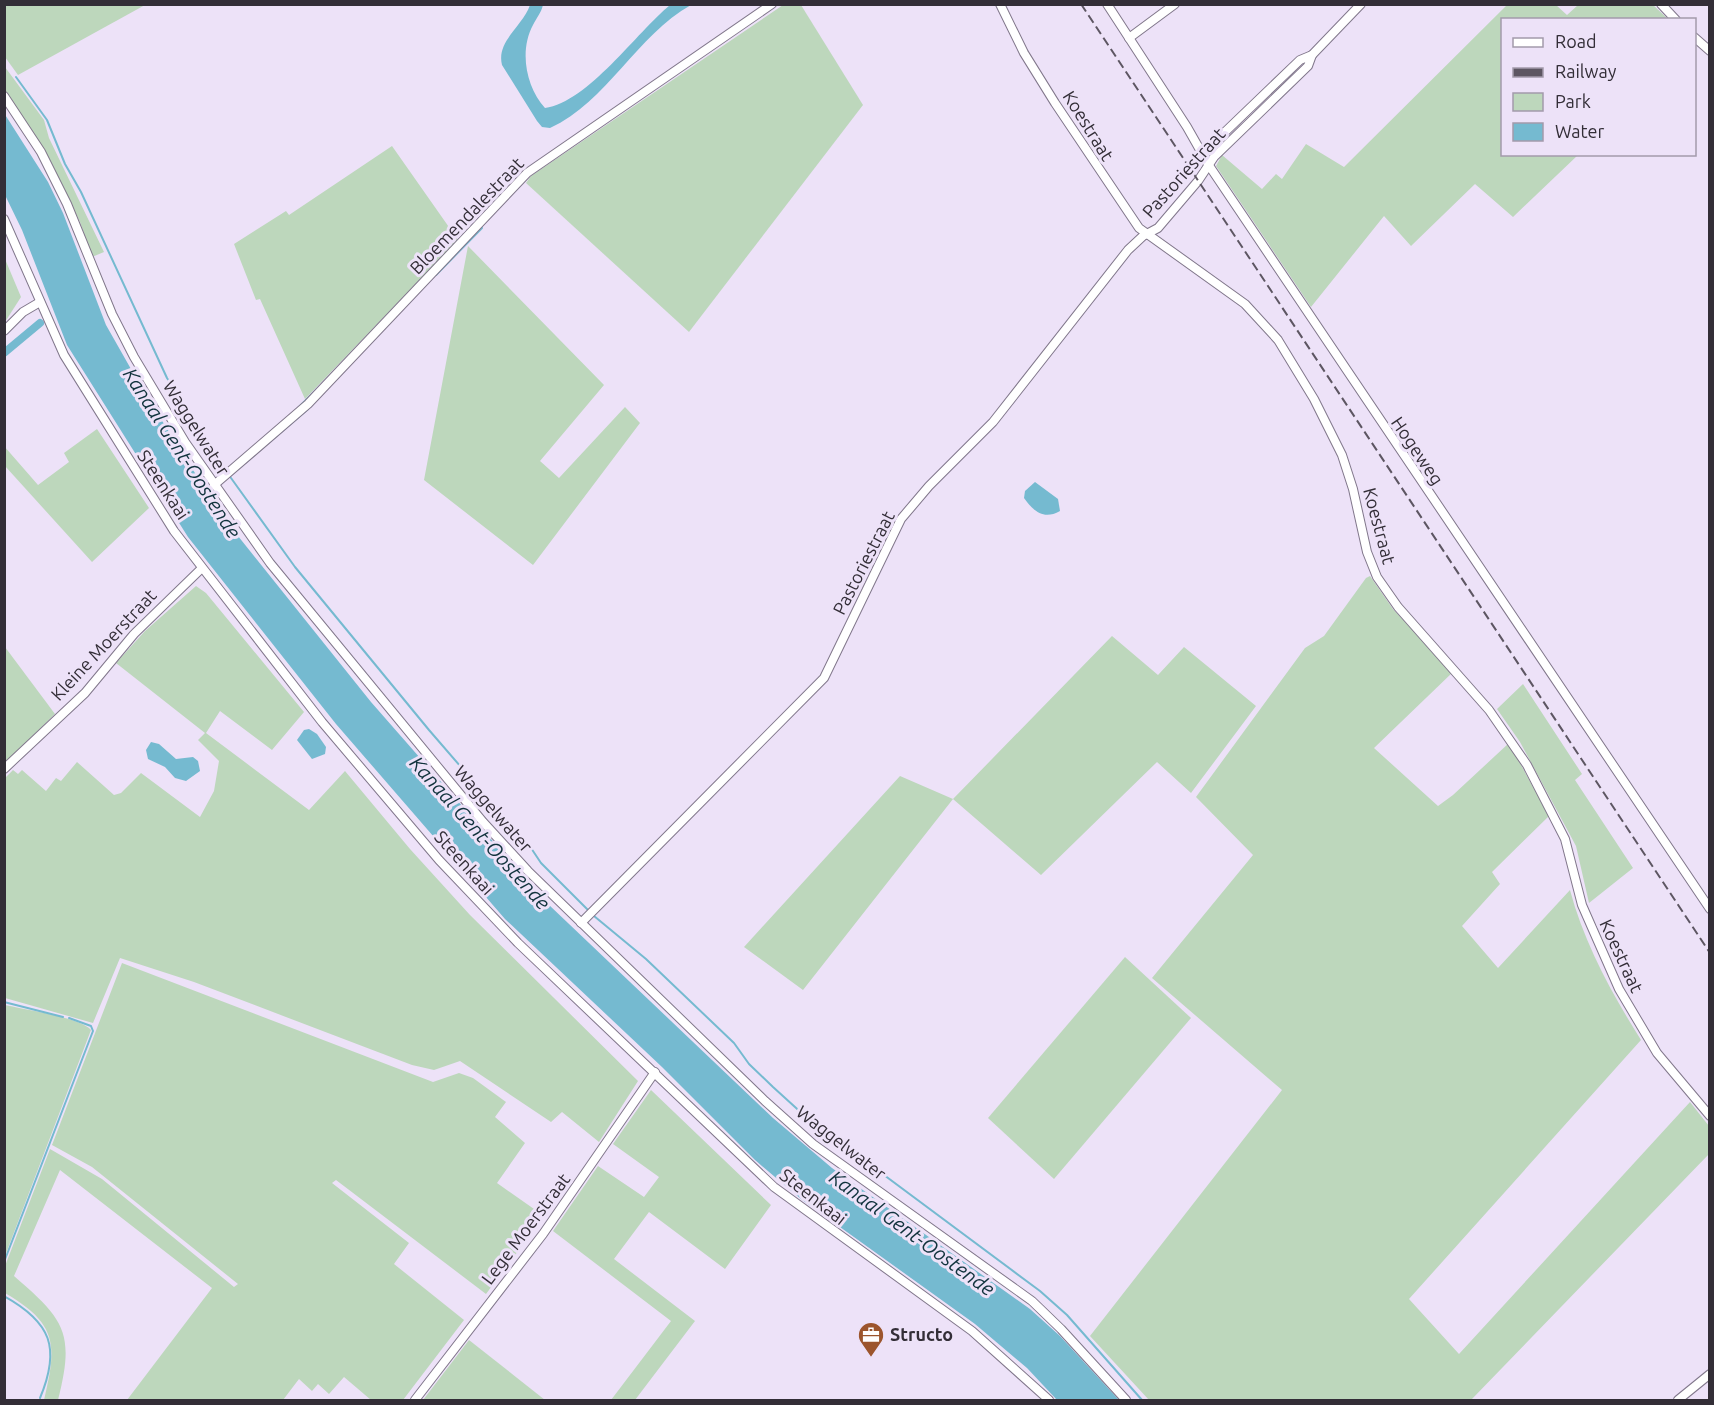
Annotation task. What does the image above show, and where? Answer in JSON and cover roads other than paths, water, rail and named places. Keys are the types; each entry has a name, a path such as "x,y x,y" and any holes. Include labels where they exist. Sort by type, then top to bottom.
{"street":[{"name":"Bloemendalestraat","path":"214,485 308,404 527,173 772,4"},
{"name":"Koestraat","path":"999,4 1024,53 1092,161 1139,228 1149,233 1185,264 1254,312 1278,340 1314,399 1344,460 1367,552 1377,577 1398,607 1489,710 1527,765 1565,838 1582,905 1619,989 1657,1053 1710,1116"},
{"name":"Hogeweg","path":"1107,4 1187,127 1208,164 1710,909"},
{"path":"1129,38 1175,4"},
{"name":"Pastoriestraat","path":"1202,154 1300,60 1312,55 1361,4"},
{"path":"1661,4 1674,18"},
{"path":"1696,38 1710,51"},
{"name":"Pastoriestraat","path":"587,917 824,678 901,519 929,486 993,422 1128,250 1158,228 1185,197 1208,164 1308,66 1312,55"},
{"name":"Waggelwater","path":"4,96 41,152 67,204 112,314 134,357 214,485 270,563 483,822 528,871 587,917 765,1101 813,1144 1032,1301 1061,1329 1126,1401"},
{"path":"1264,96 1271,103"},
{"name":"Pastoriestraat","path":"1234,125 1241,132"},
{"name":"Steenkaai","path":"4,219 64,355 153,500 202,568 322,722 439,860 518,943 774,1187 972,1331 1049,1401"},
{"path":"4,331 23,312 39,302"},
{"name":"Kleine Moerstraat","path":"4,769 85,693 134,634 202,568"},
{"name":"Lege Moerstraat","path":"415,1401 543,1234 655,1072"},
{"path":"1678,1401 1710,1374"}],"water":[{"path":"530,5 543,5 529,35 526,57 533,90 545,108 561,103 595,80 670,5 691,5 654,33 588,102 550,128 542,127 537,121 502,65 501,56 506,41 527,13"},
{"name":"Kanaal Gent-Oostende","path":"4,113 48,182 63,213 106,325 144,392 222,516 371,702 548,904 773,1118 832,1168 1030,1309 1060,1336 1119,1400 1057,1400 1027,1368 975,1324 801,1199 755,1160 662,1067 505,919 336,724 188,537 67,345 22,230 5,195"},
{"path":"1035,482 1058,499 1060,511 1044,515 1028,503 1024,498 1025,491"},
{"path":"309,729 317,734 326,747 325,754 312,759 297,740 304,730"},
{"path":"151,742 159,744 176,759 193,757 198,761 200,771 186,781 175,778 165,767 148,759 146,750"}],"waterway":[{"path":"16,77 47,120 65,164 81,192 167,378 231,478 295,567 429,730 531,848 541,863 594,916 646,959 734,1043 749,1064 806,1117 1040,1291 1067,1315 1142,1400"},
{"path":"436,275 482,228"},
{"path":"4,353 40,323"},
{"path":"298,408 334,372"},
{"path":"245,463 308,409"},
{"path":"4,1002 63,1017"},
{"path":"4,1262 93,1031 91,1026 69,1018"},
{"path":"4,1296 32,1316 48,1338 50,1365 40,1398"}],"railway":[{"path":"1081,4 1710,953"}],"place":[{"name":"Structo","path":"871,1358"}]}
